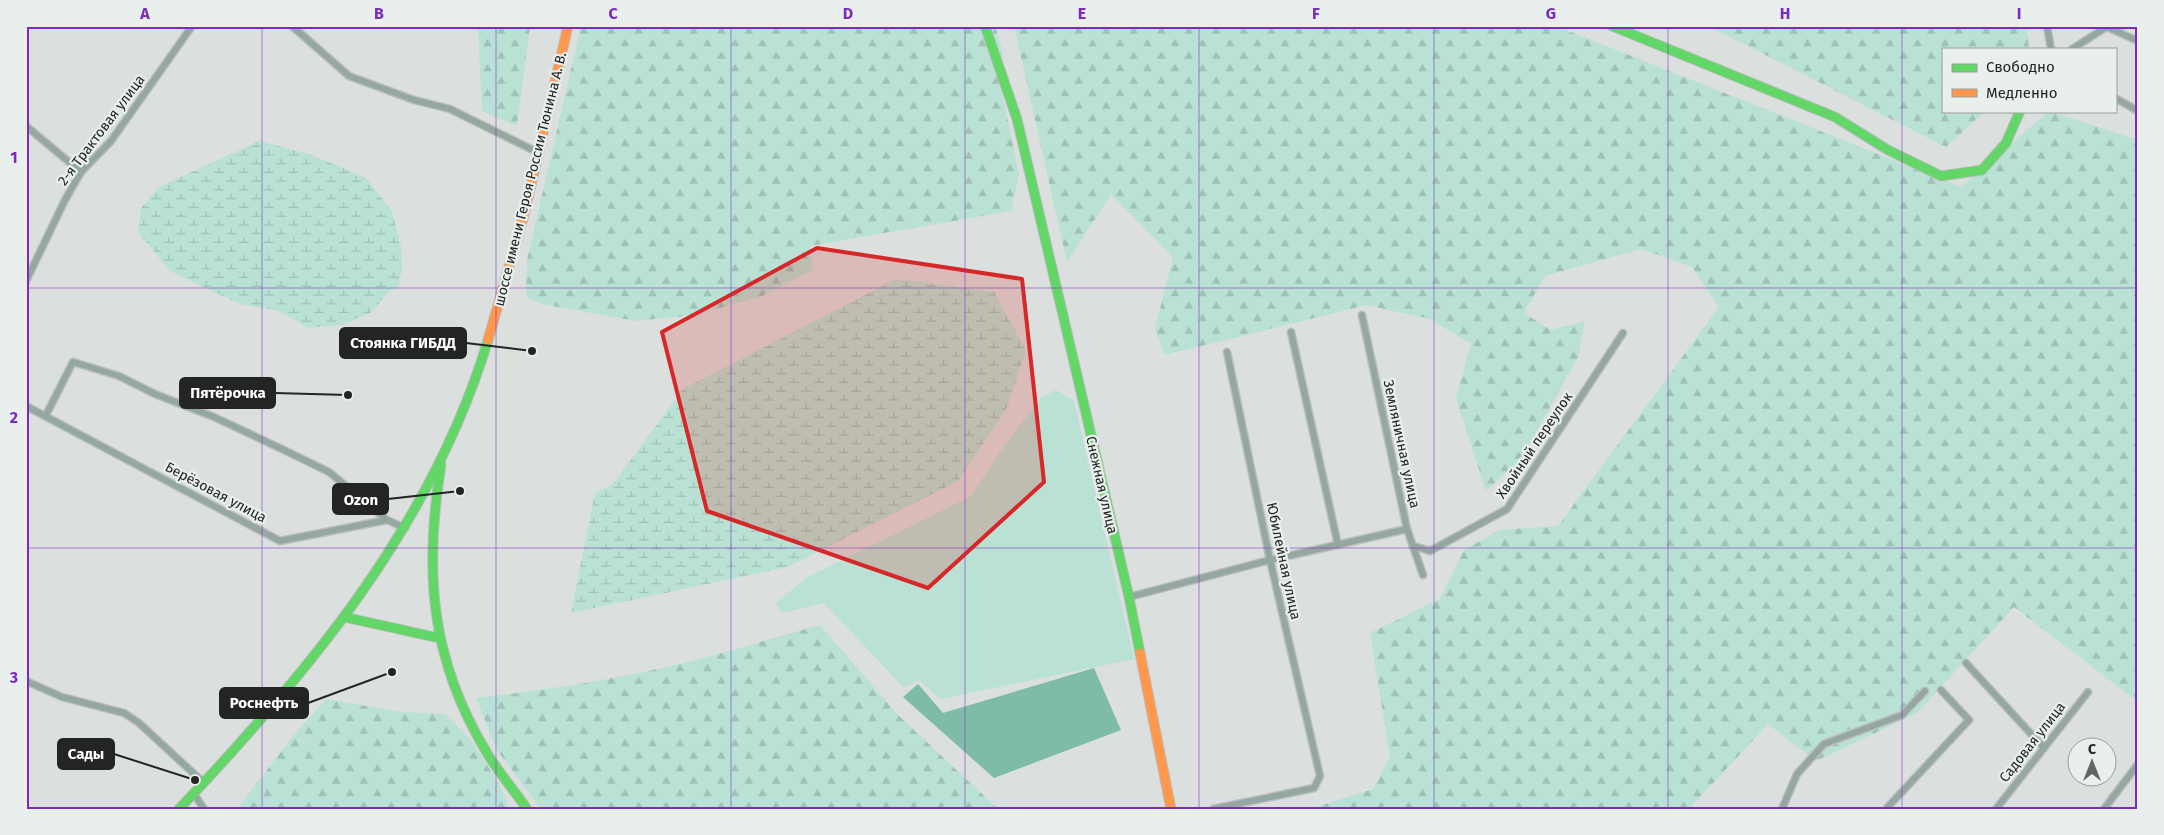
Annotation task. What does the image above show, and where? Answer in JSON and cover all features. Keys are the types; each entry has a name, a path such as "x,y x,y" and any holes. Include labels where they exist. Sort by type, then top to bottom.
{"main road":[{"name":"шоссе имени Героя России Тюнина А. В.","path":"179,809 299,677 344,617 405,528 442,460 458,425 503,292 539,153 568,26"},
{"name":"Снежная улица","path":"985,26 1005,79 1129,597 1171,809"},
{"path":"1612,26 1835,117 1888,150 1941,176 1982,170 2006,143 2020,112"},
{"path":"442,460 431,527 430,555 439,638 453,685 470,720 487,753 527,809"},
{"path":"344,617 439,638"}],"street":[{"name":"2-я Трактовая улица","path":"26,281 65,200 82,172 111,141 192,26"},
{"path":"292,26 349,76 414,100 450,108 539,153"},
{"path":"2047,26 2051,48"},
{"path":"2074,48 2108,26 2138,41"},
{"path":"2116,99 2138,111"},
{"path":"26,126 82,172"},
{"name":"Земляничная улица","path":"1362,315 1407,529 1423,576"},
{"path":"1292,332 1338,545"},
{"name":"Хвойный переулок","path":"1414,546 1430,551 1507,509 1623,333"},
{"name":"Юбилейная улица","path":"1213,809 1314,788 1320,776 1270,560 1227,352"},
{"path":"46,415 73,362 119,376 155,394 214,417 328,472 387,520 405,528"},
{"name":"Берёзовая улица","path":"26,406 280,541 387,520"},
{"path":"1129,597 1270,560 1407,529"},
{"path":"1966,663 2044,748"},
{"path":"26,681 62,697 124,713 139,724 204,783"},
{"path":"1886,809 1969,720 1941,690"},
{"path":"1782,809 1797,774 1824,744 1902,715 1925,691"},
{"name":"Садовая улица","path":"1996,809 2088,692"},
{"path":"2104,809 2138,764"},
{"path":"194,794 204,809"}],"highlighted area":[{"path":"817,248 1022,279 1044,482 928,588 707,511 662,332"}],"green space":[{"path":"478,26 530,26 517,126 482,111"},
{"path":"581,26 995,26 1003,53 998,73 1019,174 1011,211 810,246 813,270 762,296 695,315 636,321 541,304 526,296 527,260"},
{"path":"1014,26 1556,26 1961,187 2048,112 2138,140 2138,702 2014,607 1917,713 1816,761 1768,724 1689,809 1309,809 1373,789 1390,757 1370,633 1440,599 1464,550 1500,530 1558,526 1719,307 1692,267 1641,249 1545,276 1524,313 1551,330 1585,321 1578,357 1521,459 1486,491 1456,398 1471,344 1430,319 1366,305 1165,355 1155,329 1173,257 1111,194 1067,262"},
{"path":"1708,26 2027,26 2029,48 1942,48 1942,112 1984,112 1946,147"},
{"path":"259,141 309,154 365,177 392,211 401,246 402,271 398,287 388,292 372,312 342,325 308,328 279,311 240,304 170,271 138,232 141,208 159,187"},
{"path":"896,279 994,292 1026,351 1007,408 958,481 788,567 571,613 595,493 613,484 683,389"},
{"path":"1056,390 1074,401 1134,659 941,699 919,680 904,688 824,603 782,613 776,603 806,578 971,496 1006,443 1041,398"},
{"path":"820,625 898,715 998,809 541,809 497,750 476,698 534,691 650,671"},
{"path":"326,699 402,712 445,714 471,740 499,784 510,809 237,809 289,741"}],"shaded area":[{"path":"1094,668 1121,730 994,778 903,697 918,684 943,713"}],"traffic: fast":[{"path":"985,26 1017,119 1129,597 1140,653"},
{"path":"1612,26 1835,117 1888,150 1941,176 1982,170 2006,143 2020,112"},
{"path":"179,809 274,704 362,592 400,533 435,472 464,407 488,340"},
{"path":"441,465 433,542 433,578 436,614 443,649 453,683 468,718 487,753 527,809"},
{"path":"344,617 439,638"}],"traffic: slow":[{"path":"488,340 525,211 568,26"},
{"path":"1140,653 1171,809"}],"place":[{"name":"Стоянка ГИБДД","path":"532,351"},
{"name":"Пятёрочка","path":"348,395"},
{"name":"Ozon","path":"460,491"},
{"name":"Роснефть","path":"392,672"},
{"name":"Сады","path":"195,780"}]}
